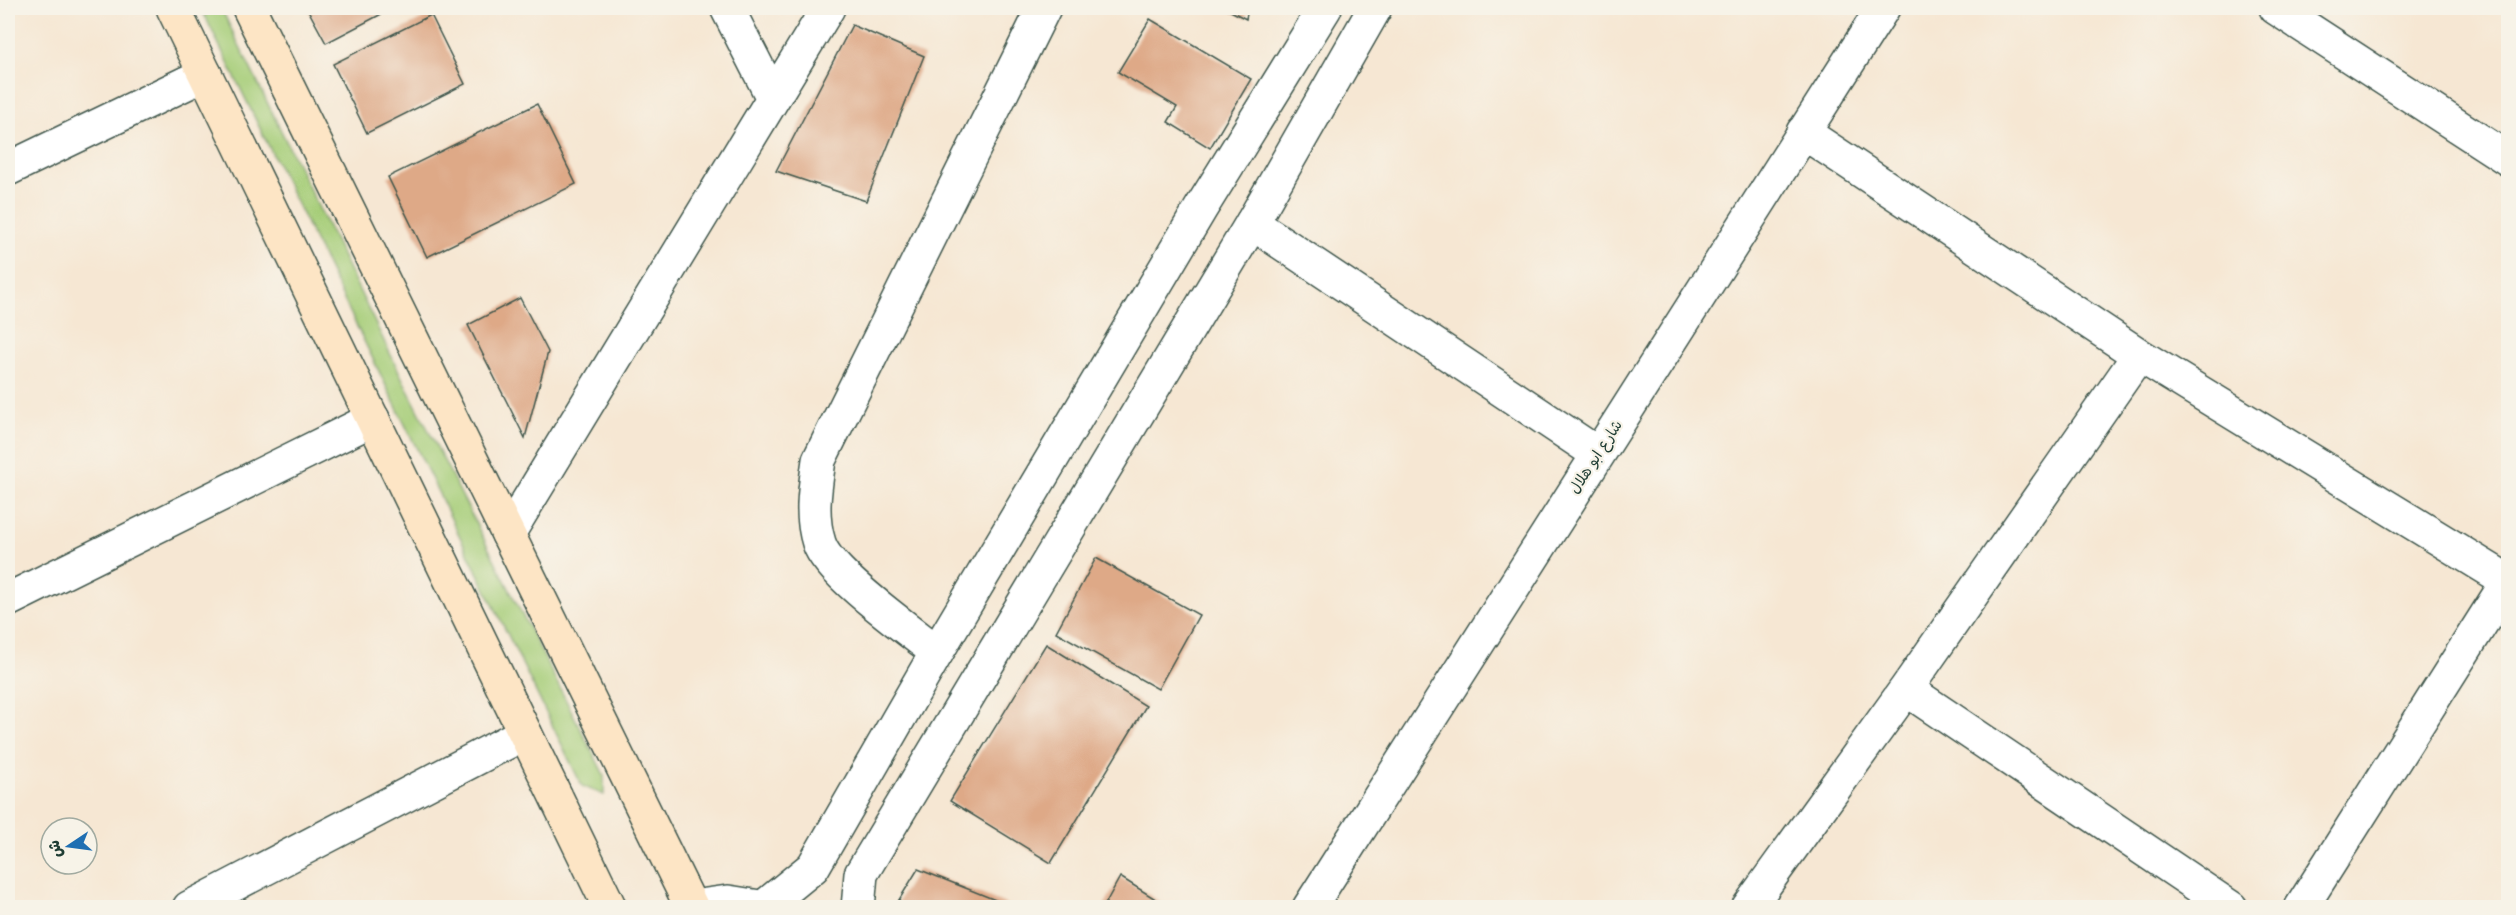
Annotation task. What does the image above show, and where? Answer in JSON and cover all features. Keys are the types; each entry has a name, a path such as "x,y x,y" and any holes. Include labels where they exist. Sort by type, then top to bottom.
{"main road":[{"path":"173,8 610,908"},
{"path":"249,8 508,534 688,907"}],"street":[{"path":"727,8 773,98"},
{"path":"508,534 828,8"},
{"path":"937,652 834,569 819,544 813,506 819,460 1044,8"},
{"path":"688,907 728,902 765,907 813,867 937,652 1201,208 1325,8"},
{"path":"858,908 861,874 1252,223 1375,8"},
{"name":"شارع ابو هلال","path":"1312,906 1883,8"},
{"path":"2276,8 2508,159"},
{"path":"8,170 205,74"},
{"path":"1803,132 2139,354 2508,581 2301,908"},
{"path":"1252,223 1598,454"},
{"path":"1748,908 1906,688 2139,354"},
{"path":"8,600 373,419"},
{"path":"1906,688 2230,908"},
{"path":"189,908 525,732"}],"green space":[{"path":"201,8 221,8 408,390 604,775 604,795 582,786"}],"building":[{"path":"307,8 393,8 326,43"},
{"path":"1225,8 1248,8 1246,19"},
{"path":"431,15 465,84 367,133 333,64"},
{"path":"1150,19 1251,79 1210,148 1168,122 1177,107 1118,72"},
{"path":"852,25 924,56 866,201 776,171"},
{"path":"537,104 576,184 427,257 388,177"},
{"path":"520,298 548,352 525,438 468,325"},
{"path":"1096,558 1199,615 1158,689 1056,632"},
{"path":"1046,644 1146,706 1051,863 950,801"},
{"path":"918,869 1013,907 1013,908 894,908"},
{"path":"1120,877 1170,908 1103,908"}]}
